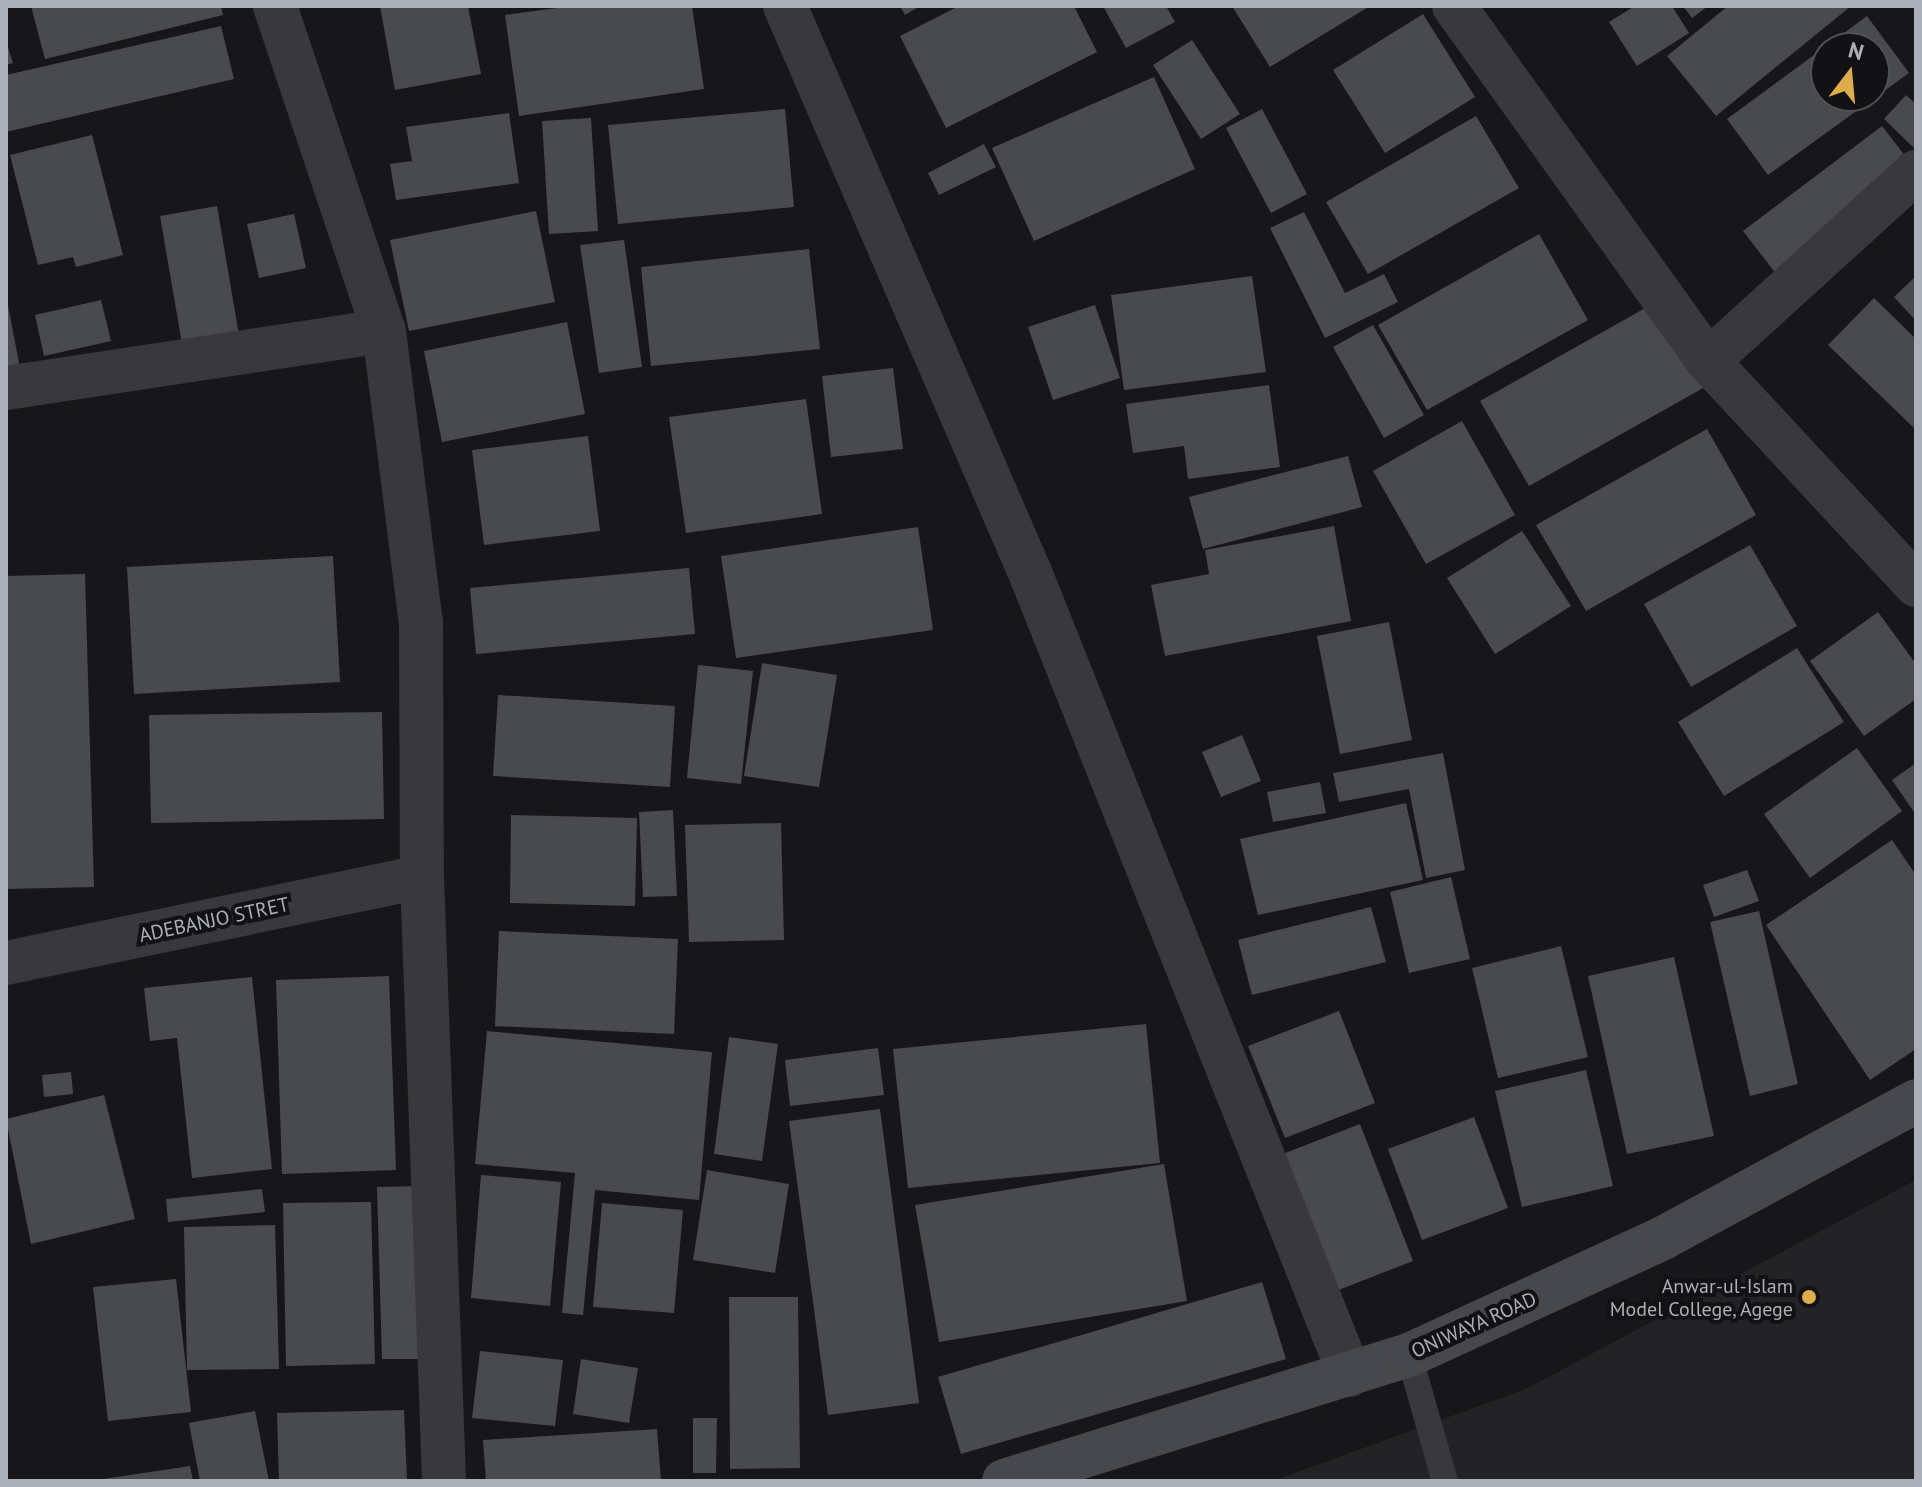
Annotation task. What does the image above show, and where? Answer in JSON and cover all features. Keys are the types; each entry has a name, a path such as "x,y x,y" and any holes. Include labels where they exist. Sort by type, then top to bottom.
{"main road":[{"name":"ONIWAYA ROAD","path":"1004,1481 1409,1355 1663,1238 1916,1101"}],"street":[{"path":"275,6 384,331 421,622 422,877 444,1481"},
{"path":"785,6 1031,575 1350,1375"},
{"path":"1454,6 1708,361 1916,585"},
{"path":"1708,361 1916,172"},
{"path":"6,388 384,331"},
{"name":"ADEBANJO STRET","path":"6,963 422,877"}],"lane":[{"path":"1409,1355 1445,1481"}],"shaded area":[{"name":"Anwar-ul-Islam Model College, Agege","path":"1916,1180 1916,1481 1273,1481 1526,1389"}],"building":[{"path":"31,6 221,6 223,15 45,59"},
{"path":"380,6 468,6 481,74 395,90"},
{"path":"572,6 692,6 704,89 519,116 505,15"},
{"path":"900,6 920,6 905,15"},
{"path":"959,6 1074,6 1097,52 946,128 900,36"},
{"path":"1103,6 1166,6 1175,22 1126,48"},
{"path":"1232,6 1370,6 1270,67"},
{"path":"1635,6 1672,6 1689,33 1637,66 1609,22"},
{"path":"1683,6 1708,6 1692,18"},
{"path":"1728,6 1851,6 1819,32 1810,32 1810,39 1716,116 1667,56"},
{"path":"1423,14 1475,97 1385,153 1333,70"},
{"path":"1867,16 1879,32 1845,32"},
{"path":"221,26 234,79 6,132 6,75"},
{"path":"1192,40 1240,114 1201,139 1153,65"},
{"path":"6,41 13,63 6,65"},
{"path":"1890,47 1909,73 1890,87"},
{"path":"1810,58 1810,112 1855,112 1768,175 1727,119"},
{"path":"1154,77 1195,169 1034,241 992,148"},
{"path":"1906,95 1916,104 1916,150 1884,119"},
{"path":"785,109 794,207 618,224 608,125"},
{"path":"1262,109 1307,194 1271,213 1226,128"},
{"path":"509,113 519,183 396,200 390,164 412,161 406,127"},
{"path":"1476,116 1519,188 1368,274 1326,202"},
{"path":"591,118 598,231 549,234 542,121"},
{"path":"1882,126 1916,170 1777,275 1743,231"},
{"path":"92,135 123,255 76,267 73,257 38,265 10,155"},
{"path":"984,144 996,167 939,195 928,173"},
{"path":"217,206 239,335 182,344 160,216"},
{"path":"536,211 555,302 409,331 390,240"},
{"path":"1304,212 1345,293 1384,274 1398,302 1325,338 1270,228"},
{"path":"294,214 306,268 259,278 247,224"},
{"path":"1539,234 1588,320 1427,410 1378,325"},
{"path":"624,240 642,367 599,373 580,245"},
{"path":"809,249 820,349 651,366 641,267"},
{"path":"1252,276 1266,372 1124,390 1111,295"},
{"path":"1916,276 1916,321 1894,297"},
{"path":"6,295 21,373 6,375"},
{"path":"1874,298 1916,339 1916,430 1828,345"},
{"path":"101,300 111,341 44,356 35,315"},
{"path":"1656,302 1705,387 1529,486 1480,401"},
{"path":"1095,305 1120,378 1053,400 1028,327"},
{"path":"567,322 585,414 442,442 424,351"},
{"path":"1373,325 1424,415 1384,438 1333,347"},
{"path":"893,368 903,449 831,457 822,376"},
{"path":"1269,385 1280,467 1188,479 1184,446 1133,453 1126,404"},
{"path":"806,399 822,514 686,533 669,417"},
{"path":"1462,421 1515,515 1426,564 1373,471"},
{"path":"1707,429 1756,515 1586,611 1536,525"},
{"path":"588,436 600,531 484,545 472,450"},
{"path":"1348,456 1362,507 1203,549 1189,497"},
{"path":"1334,526 1351,621 1165,656 1151,585 1209,574 1205,550"},
{"path":"918,527 933,630 736,658 721,556"},
{"path":"1522,531 1571,606 1495,654 1447,578"},
{"path":"1750,545 1797,626 1691,687 1644,604"},
{"path":"333,556 340,682 134,694 127,567"},
{"path":"689,568 695,634 476,654 470,588"},
{"path":"85,574 94,887 6,889 6,576"},
{"path":"1878,612 1916,664 1916,699 1864,736 1810,661"},
{"path":"1389,622 1412,740 1340,754 1317,636"},
{"path":"1797,648 1844,722 1724,796 1678,722"},
{"path":"762,663 837,675 819,787 744,776"},
{"path":"698,665 753,671 741,784 687,778"},
{"path":"498,695 675,706 670,787 493,776"},
{"path":"382,712 384,819 151,823 149,715"},
{"path":"1242,735 1261,781 1221,797 1202,752"},
{"path":"1857,748 1902,811 1810,878 1764,814"},
{"path":"1443,753 1465,870 1426,878 1409,789 1339,802 1333,773"},
{"path":"1916,763 1916,815 1892,780"},
{"path":"1320,782 1326,813 1273,822 1267,792"},
{"path":"1406,803 1423,880 1258,915 1240,839"},
{"path":"673,810 677,896 643,897 639,812"},
{"path":"511,815 637,818 635,906 510,903"},
{"path":"781,823 784,940 689,942 685,825"},
{"path":"1892,840 1916,875 1916,1049 1870,1080 1766,925"},
{"path":"1747,870 1759,901 1714,917 1703,885"},
{"path":"1451,877 1470,959 1409,973 1390,892"},
{"path":"1371,907 1386,962 1252,995 1238,940"},
{"path":"1759,911 1798,1084 1750,1096 1710,922"},
{"path":"499,931 678,939 674,1034 495,1026"},
{"path":"1561,946 1588,1057 1498,1078 1472,968"},
{"path":"1674,957 1714,1136 1627,1154 1588,976"},
{"path":"389,976 396,1170 282,1174 276,980"},
{"path":"252,977 272,1169 192,1178 177,1038 150,1041 144,988"},
{"path":"1339,1011 1375,1103 1285,1138 1248,1046"},
{"path":"1146,1024 1160,1163 908,1188 893,1049"},
{"path":"487,1031 712,1052 699,1200 595,1190 583,1315 562,1313 575,1173 475,1164"},
{"path":"729,1037 778,1044 762,1161 714,1154"},
{"path":"878,1048 884,1095 790,1106 785,1060"},
{"path":"1586,1070 1613,1186 1522,1207 1495,1091"},
{"path":"71,1072 73,1094 44,1097 42,1075"},
{"path":"104,1095 135,1219 31,1244 6,1119"},
{"path":"880,1109 919,1403 828,1415 789,1121"},
{"path":"1474,1117 1508,1208 1422,1240 1388,1149"},
{"path":"1360,1124 1413,1261 1336,1291 1275,1157"},
{"path":"1164,1164 1187,1301 939,1342 915,1205"},
{"path":"707,1170 789,1184 775,1273 693,1260"},
{"path":"481,1175 561,1182 550,1306 471,1298"},
{"path":"422,1186 427,1359 382,1359 377,1187"},
{"path":"262,1189 265,1212 168,1222 166,1199"},
{"path":"371,1202 375,1364 286,1366 283,1203"},
{"path":"602,1203 683,1210 674,1313 593,1307"},
{"path":"275,1225 279,1369 187,1370 184,1227"},
{"path":"176,1279 191,1412 108,1421 93,1287"},
{"path":"1262,1282 1286,1359 961,1454 938,1377"},
{"path":"729,1297 798,1297 800,1468 730,1469"},
{"path":"480,1351 563,1360 555,1426 472,1418"},
{"path":"581,1359 638,1368 629,1423 573,1414"},
{"path":"404,1410 407,1481 279,1481 277,1413"},
{"path":"255,1411 269,1481 200,1481 189,1423"},
{"path":"693,1418 717,1418 716,1473 693,1473"},
{"path":"657,1429 661,1481 486,1481 483,1440"},
{"path":"190,1466 193,1481 103,1481 103,1479"}],"place":[{"name":"Anwar-ul-Islam Model College, Agege","path":"1809,1297"}]}
